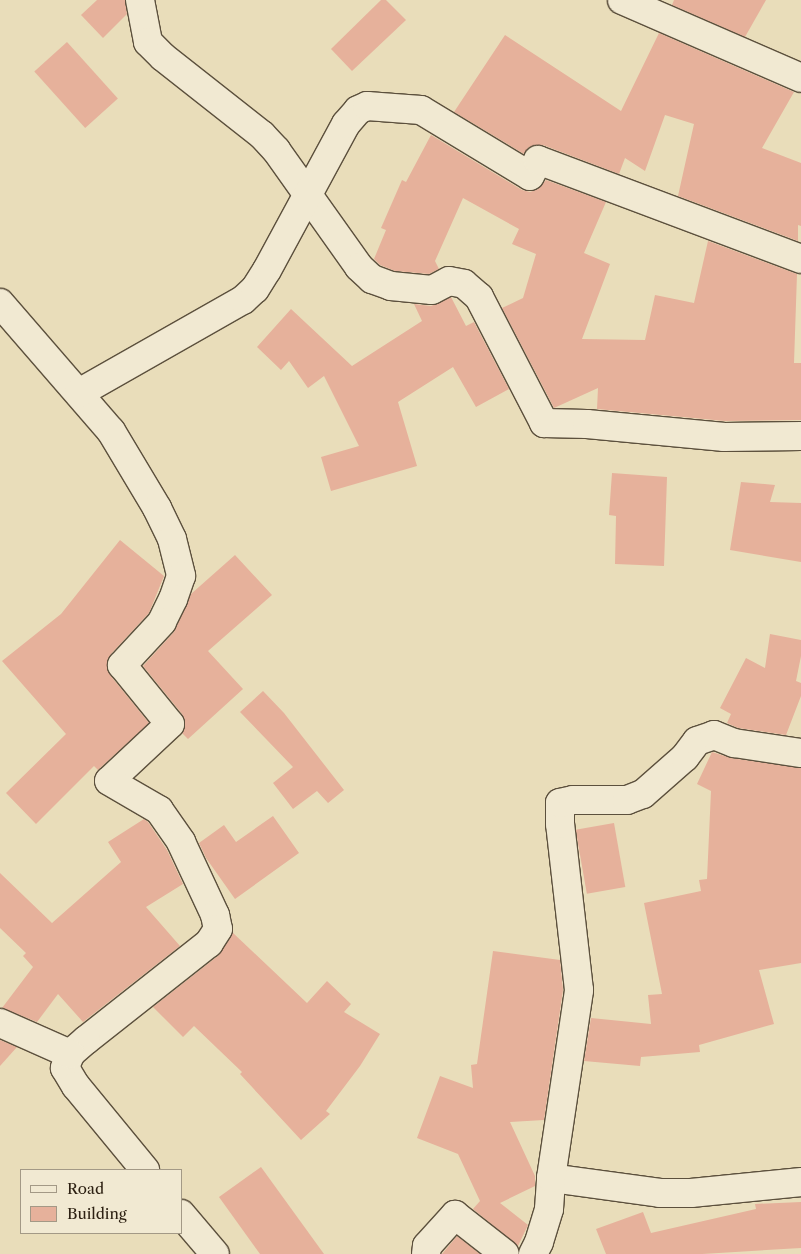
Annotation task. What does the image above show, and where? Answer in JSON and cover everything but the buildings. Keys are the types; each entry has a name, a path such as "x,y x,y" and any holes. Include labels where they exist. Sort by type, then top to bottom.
{"street":[{"path":"140,0 148,42 163,57 262,136 276,150 307,196 359,266 372,280 392,286 432,290 448,281 464,284 479,297 544,423 587,424 724,437 801,436"},
{"path":"622,0 801,78"},
{"path":"79,393 243,300 255,288 267,270 346,124 358,110 367,106 380,105 421,110 530,176 538,160 801,259"},
{"path":"0,303 111,431 157,508 172,539 181,576 162,622 122,664 170,724 109,781 159,810 181,842 215,915 218,929 209,943 70,1054 66,1068 76,1086 144,1169"},
{"path":"533,1254 539,1242 549,1209 551,1178 579,990 560,824 560,803 573,800 627,800 643,794 685,757 697,741 714,736 734,743 801,754"},
{"path":"0,1023 70,1054"},
{"path":"551,1178 660,1193 691,1193 801,1182"},
{"path":"182,1215 215,1254"},
{"path":"426,1254 427,1246 455,1215 505,1254"}]}
